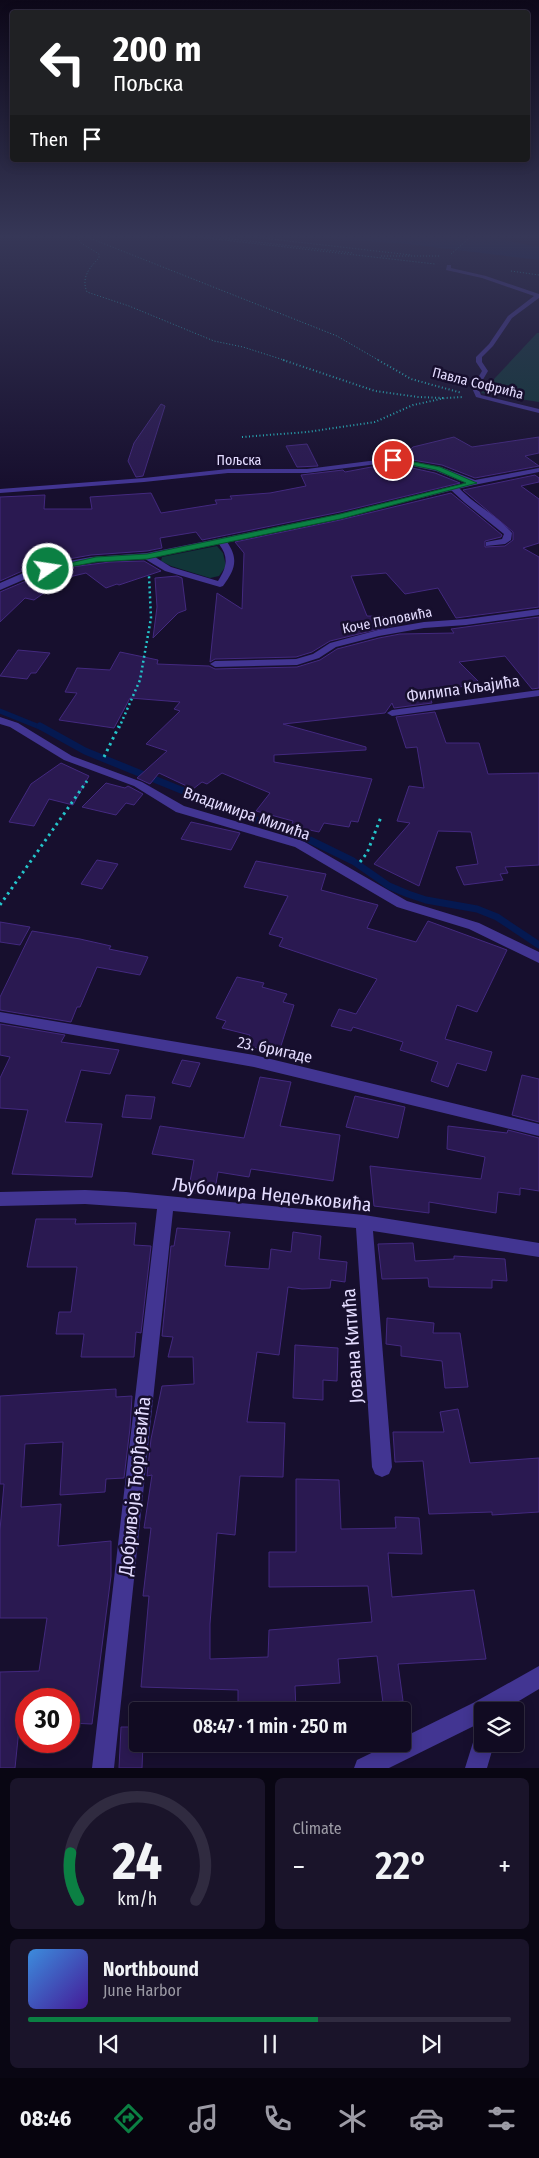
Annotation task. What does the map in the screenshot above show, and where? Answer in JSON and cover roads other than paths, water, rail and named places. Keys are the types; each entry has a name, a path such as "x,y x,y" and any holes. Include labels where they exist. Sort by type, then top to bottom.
{"street":[{"name":"Павла Софрића","path":"510,318 491,345 479,357 479,362 485,372 475,388 478,396 539,411"},
{"name":"Пољска","path":"0,490 144,480 195,473 307,471 361,462 393,460 438,469 474,483"},
{"path":"0,587 24,576 62,565 115,557 147,556 222,542 340,516 474,483 539,470"},
{"path":"454,488 468,504 497,522 508,533 508,538 505,541 489,544"},
{"path":"147,556 168,569 220,584 230,570 232,562 230,552 222,542"},
{"name":"Коче Поповића","path":"214,664 297,662 316,656 333,645 378,633 424,625 466,622 539,612"},
{"name":"Филипа Кљајића","path":"392,713 539,693"},
{"name":"Владимира Милића","path":"0,720 14,725 68,758 138,784 188,812 299,844 402,904 474,926 539,958"},
{"name":"23. бригаде","path":"0,1017 254,1061 539,1130"},
{"name":"Љубомира Недељковића","path":"0,1199 85,1197 166,1203 364,1222 539,1250"},
{"name":"Добривоја Ђорђевића","path":"103,1768 166,1203"},
{"name":"Јована Китића","path":"364,1222 382,1467"},
{"path":"502,1702 539,1677"},
{"path":"366,1768 474,1717"},
{"path":"476,1768 481,1752"}],"waterway":[{"path":"0,711 42,728"},
{"path":"40,726 85,751 245,816 310,840 353,861 389,886 408,894 426,900 477,909 497,917 539,945"}]}
